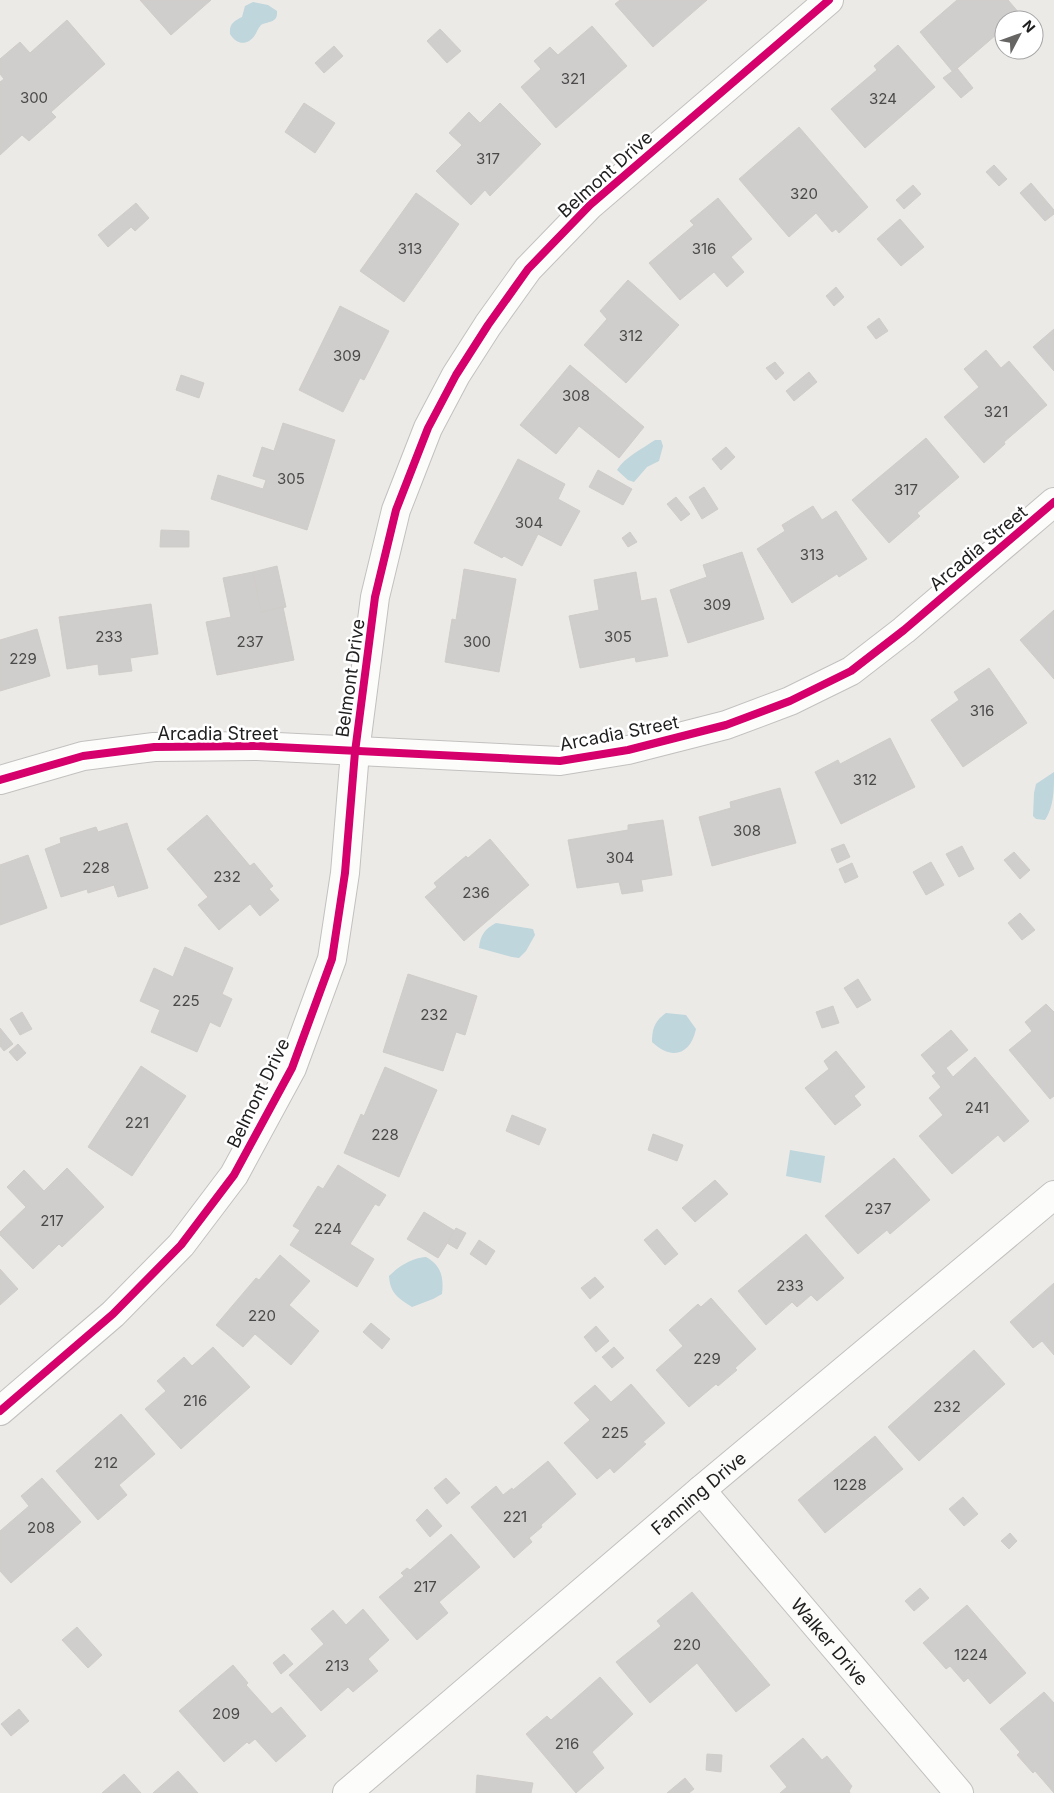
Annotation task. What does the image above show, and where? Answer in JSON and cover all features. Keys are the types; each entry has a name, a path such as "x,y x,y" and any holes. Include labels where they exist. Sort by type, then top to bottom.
{"street":[{"name":"Belmont Drive","path":"0,1411 114,1314 181,1245 234,1175 292,1068 332,959 345,873 355,752 375,597 396,510 428,428 456,375 528,269 590,205 829,0"},
{"name":"Arcadia Street","path":"0,780 83,756 154,747 258,746 560,761 628,750 726,725 790,701 851,671 904,630 1054,502"},
{"name":"Fanning Drive","path":"347,1793 701,1490 1054,1195"},
{"name":"Walker Drive","path":"701,1490 959,1793"}],"water":[{"path":"253,2 268,5 277,11 276,18 261,25 249,41 245,43 238,42 230,34 231,25 242,17 245,6"},
{"path":"655,440 661,440 663,446 659,461 647,467 634,482 628,480 617,470 629,457"},
{"path":"1054,772 1054,791 1050,809 1045,820 1036,819 1033,816 1036,784"},
{"path":"496,923 533,929 535,935 526,951 519,958 479,948 484,933"},
{"path":"666,1013 686,1015 696,1029 689,1045 684,1050 673,1053 659,1048 652,1042 655,1025"},
{"path":"790,1150 825,1156 821,1183 786,1176"},
{"path":"426,1257 435,1264 440,1272 442,1277 442,1294 412,1307 393,1291 389,1276 406,1263"}],"building":[{"path":"140,0 211,0 171,35"},
{"path":"620,0 707,0 653,47 615,4"},
{"path":"957,0 1008,0 1017,10 994,10 994,37 953,72 920,32"},
{"path":"67,20 105,64 51,112 56,117 29,141 22,135 0,155 0,82 4,79 0,74 0,59 20,42 30,53"},
{"path":"592,26 627,66 556,128 521,87 541,69 534,61 550,47 558,55"},
{"path":"440,29 461,51 447,63 427,41"},
{"path":"898,45 935,87 865,148 831,109 877,70 874,66"},
{"path":"334,46 343,56 324,73 315,63"},
{"path":"957,68 973,88 961,98 943,78"},
{"path":"304,103 335,123 315,153 285,132"},
{"path":"500,103 541,144 490,196 485,190 471,205 436,171 462,145 449,133 469,112 480,123"},
{"path":"799,127 868,207 839,233 836,229 832,232 816,213 789,237 739,179"},
{"path":"994,165 1007,179 999,186 986,172"},
{"path":"1031,183 1054,210 1054,214 1045,221 1020,193"},
{"path":"913,185 921,194 904,209 896,200"},
{"path":"416,193 459,224 404,302 360,271"},
{"path":"718,198 752,239 731,257 744,272 727,287 714,272 680,300 649,263 694,225 690,221"},
{"path":"136,203 149,218 135,231 131,227 108,247 98,235"},
{"path":"900,219 924,247 901,266 877,239"},
{"path":"628,280 679,325 626,383 584,345 607,319 600,311"},
{"path":"836,287 844,297 834,306 826,296"},
{"path":"340,306 389,331 364,380 360,378 343,412 299,390"},
{"path":"879,318 888,331 876,339 867,327"},
{"path":"1054,329 1054,371 1033,347"},
{"path":"986,350 1001,368 1009,361 1047,405 1004,442 1005,444 984,463 944,417 979,387 964,369"},
{"path":"775,362 784,373 776,380 766,368"},
{"path":"570,365 644,427 619,458 579,426 556,454 520,425"},
{"path":"809,372 817,382 794,401 786,391"},
{"path":"181,375 204,383 199,398 176,390"},
{"path":"283,423 335,440 307,530 211,499 218,475 263,489 266,480 253,476 262,447 274,451"},
{"path":"926,438 959,477 917,513 920,516 889,543 852,500"},
{"path":"726,447 735,457 721,470 712,459"},
{"path":"518,459 565,484 558,499 580,511 561,546 538,534 522,566 474,543"},
{"path":"598,470 632,489 623,505 589,487"},
{"path":"704,487 718,509 702,519 689,497"},
{"path":"676,497 690,514 681,521 667,504"},
{"path":"813,506 822,520 836,511 867,559 839,577 837,574 792,603 757,549 785,531 782,525"},
{"path":"161,530 189,531 189,547 160,547"},
{"path":"630,532 637,542 628,547 622,538"},
{"path":"742,552 764,619 688,643 670,590 707,577 703,565"},
{"path":"277,566 286,607 261,612 253,572"},
{"path":"464,569 516,579 499,672 445,662 452,619 456,620"},
{"path":"253,572 261,612 283,607 294,660 217,675 206,622 231,617 223,578"},
{"path":"636,572 641,601 656,598 668,656 636,662 635,657 580,668 569,616 599,610 594,580"},
{"path":"151,604 158,654 130,658 132,671 99,675 98,664 67,669 59,617"},
{"path":"1054,610 1054,679 1020,640"},
{"path":"37,629 50,676 0,691 0,640"},
{"path":"989,668 1027,723 963,767 931,720 959,700 954,692"},
{"path":"890,738 915,787 841,824 815,772 838,760 840,764"},
{"path":"780,788 796,843 712,866 699,817 731,808 730,802"},
{"path":"207,815 250,866 254,863 273,886 269,889 279,900 260,916 250,904 219,930 198,905 208,897 167,849"},
{"path":"663,820 672,875 641,880 643,891 622,894 619,882 577,888 568,840 628,830 628,825"},
{"path":"127,823 148,888 118,897 114,885 88,893 87,889 61,897 45,849 61,843 60,838 96,827 98,832"},
{"path":"490,839 529,885 464,941 425,897 437,887 434,883"},
{"path":"844,844 850,857 837,863 831,849"},
{"path":"962,846 974,869 959,877 946,854"},
{"path":"1014,852 1030,870 1020,879 1004,860"},
{"path":"28,855 47,908 0,925 0,865"},
{"path":"931,862 944,885 926,895 913,872"},
{"path":"852,863 858,877 845,883 839,869"},
{"path":"1020,913 1035,930 1022,940 1008,923"},
{"path":"185,947 233,968 222,994 232,999 220,1027 210,1022 197,1052 151,1032 160,1010 140,1001 154,968 173,977"},
{"path":"408,974 477,996 465,1035 456,1032 443,1071 383,1052"},
{"path":"858,979 871,1000 857,1008 844,988"},
{"path":"1046,1004 1054,1012 1054,1096 1050,1099 1009,1050 1032,1031 1025,1022"},
{"path":"833,1006 839,1023 822,1028 816,1012"},
{"path":"22,1012 32,1029 20,1035 10,1019"},
{"path":"0,1028 13,1044 4,1051 0,1046"},
{"path":"951,1030 968,1050 946,1068 953,1077 975,1057 1029,1121 1004,1142 998,1135 952,1174 919,1136 943,1115 929,1098 941,1087 932,1076 936,1073 921,1055"},
{"path":"18,1044 26,1053 17,1061 9,1052"},
{"path":"836,1051 865,1087 854,1096 861,1105 835,1125 805,1088 829,1069 824,1061"},
{"path":"141,1066 186,1096 132,1176 88,1147"},
{"path":"385,1067 437,1090 399,1177 344,1153 361,1114 364,1116"},
{"path":"512,1115 546,1129 539,1145 506,1131"},
{"path":"653,1134 683,1145 677,1161 648,1150"},
{"path":"894,1158 930,1200 890,1234 887,1230 858,1254 825,1216"},
{"path":"338,1165 386,1195 379,1206 375,1204 350,1244 374,1259 357,1287 290,1245 300,1230 293,1226 318,1186 323,1189"},
{"path":"67,1168 104,1207 62,1247 59,1244 33,1269 0,1235 0,1232 26,1207 7,1187 24,1170 44,1191"},
{"path":"715,1180 728,1194 695,1222 682,1208"},
{"path":"424,1212 455,1231 438,1258 407,1239"},
{"path":"456,1228 466,1233 457,1249 447,1243"},
{"path":"657,1229 678,1254 665,1265 644,1240"},
{"path":"806,1234 844,1278 817,1301 811,1295 797,1307 792,1302 766,1325 738,1291"},
{"path":"479,1240 495,1251 486,1265 470,1254"},
{"path":"280,1255 310,1281 289,1305 319,1331 291,1365 255,1334 243,1347 216,1325 256,1278 259,1280"},
{"path":"0,1269 18,1289 0,1305"},
{"path":"595,1277 604,1287 590,1299 581,1288"},
{"path":"1054,1283 1054,1355 1042,1341 1033,1348 1010,1322"},
{"path":"711,1298 756,1349 735,1368 737,1370 718,1386 716,1384 689,1407 656,1370 683,1346 669,1330 698,1304 701,1307"},
{"path":"371,1323 390,1339 382,1349 363,1332"},
{"path":"596,1326 609,1341 596,1352 584,1337"},
{"path":"213,1347 250,1387 181,1449 145,1409 166,1391 157,1381 184,1357 192,1366"},
{"path":"614,1347 624,1358 612,1368 602,1357"},
{"path":"974,1350 1005,1384 919,1461 888,1427"},
{"path":"631,1384 665,1423 643,1442 646,1444 614,1473 610,1468 597,1479 564,1443 590,1420 574,1403 595,1385 611,1402"},
{"path":"121,1414 155,1454 119,1485 127,1495 98,1520 56,1471"},
{"path":"875,1436 903,1469 825,1533 798,1500"},
{"path":"548,1461 576,1494 541,1525 542,1527 529,1538 532,1542 514,1558 471,1507 496,1486 503,1495 512,1488 513,1490"},
{"path":"42,1478 81,1522 11,1583 0,1571 0,1531 29,1506 21,1496"},
{"path":"446,1478 460,1493 447,1504 434,1488"},
{"path":"963,1497 978,1514 964,1526 949,1509"},
{"path":"427,1509 442,1526 430,1537 416,1520"},
{"path":"1010,1533 1017,1541 1009,1549 1001,1541"},
{"path":"451,1534 480,1567 439,1602 448,1613 417,1640 379,1597 404,1576 401,1573 407,1568 410,1570"},
{"path":"920,1588 929,1598 914,1611 905,1601"},
{"path":"692,1592 770,1685 736,1712 697,1663 650,1703 616,1662 661,1626 657,1621"},
{"path":"967,1605 1026,1673 990,1704 968,1678 964,1682 950,1666 946,1669 923,1643"},
{"path":"363,1609 389,1640 368,1659 378,1671 353,1692 348,1687 321,1711 289,1675 324,1644 311,1629 333,1610 346,1625"},
{"path":"77,1627 102,1655 88,1668 62,1640"},
{"path":"284,1654 293,1664 281,1674 273,1663"},
{"path":"233,1665 248,1683 246,1685 272,1714 281,1707 306,1736 276,1762 255,1739 249,1744 247,1742 224,1762 179,1711"},
{"path":"600,1677 633,1714 592,1752 604,1768 576,1793 526,1734 547,1716 551,1720"},
{"path":"1044,1692 1054,1703 1054,1793 1035,1771 1033,1773 1017,1755 1020,1752 1000,1729"},
{"path":"19,1709 29,1721 11,1736 1,1724"},
{"path":"803,1738 822,1760 827,1756 852,1786 849,1791 850,1793 780,1793 787,1787 770,1766"},
{"path":"707,1754 722,1755 721,1772 706,1770"},
{"path":"178,1771 198,1793 153,1793"},
{"path":"124,1774 141,1793 102,1793"},
{"path":"477,1775 533,1783 531,1793 476,1793"},
{"path":"685,1778 694,1789 689,1793 667,1793"}],"cycle path":[{"path":"0,1411 113,1314 181,1245 234,1175 292,1068 332,959 345,873 355,752 375,597 396,510 428,428 456,375 488,325 528,269 590,205 829,0"},
{"path":"0,780 83,756 154,747 257,746 560,761 628,750 726,725 790,701 851,671 904,630 1054,502"}]}
